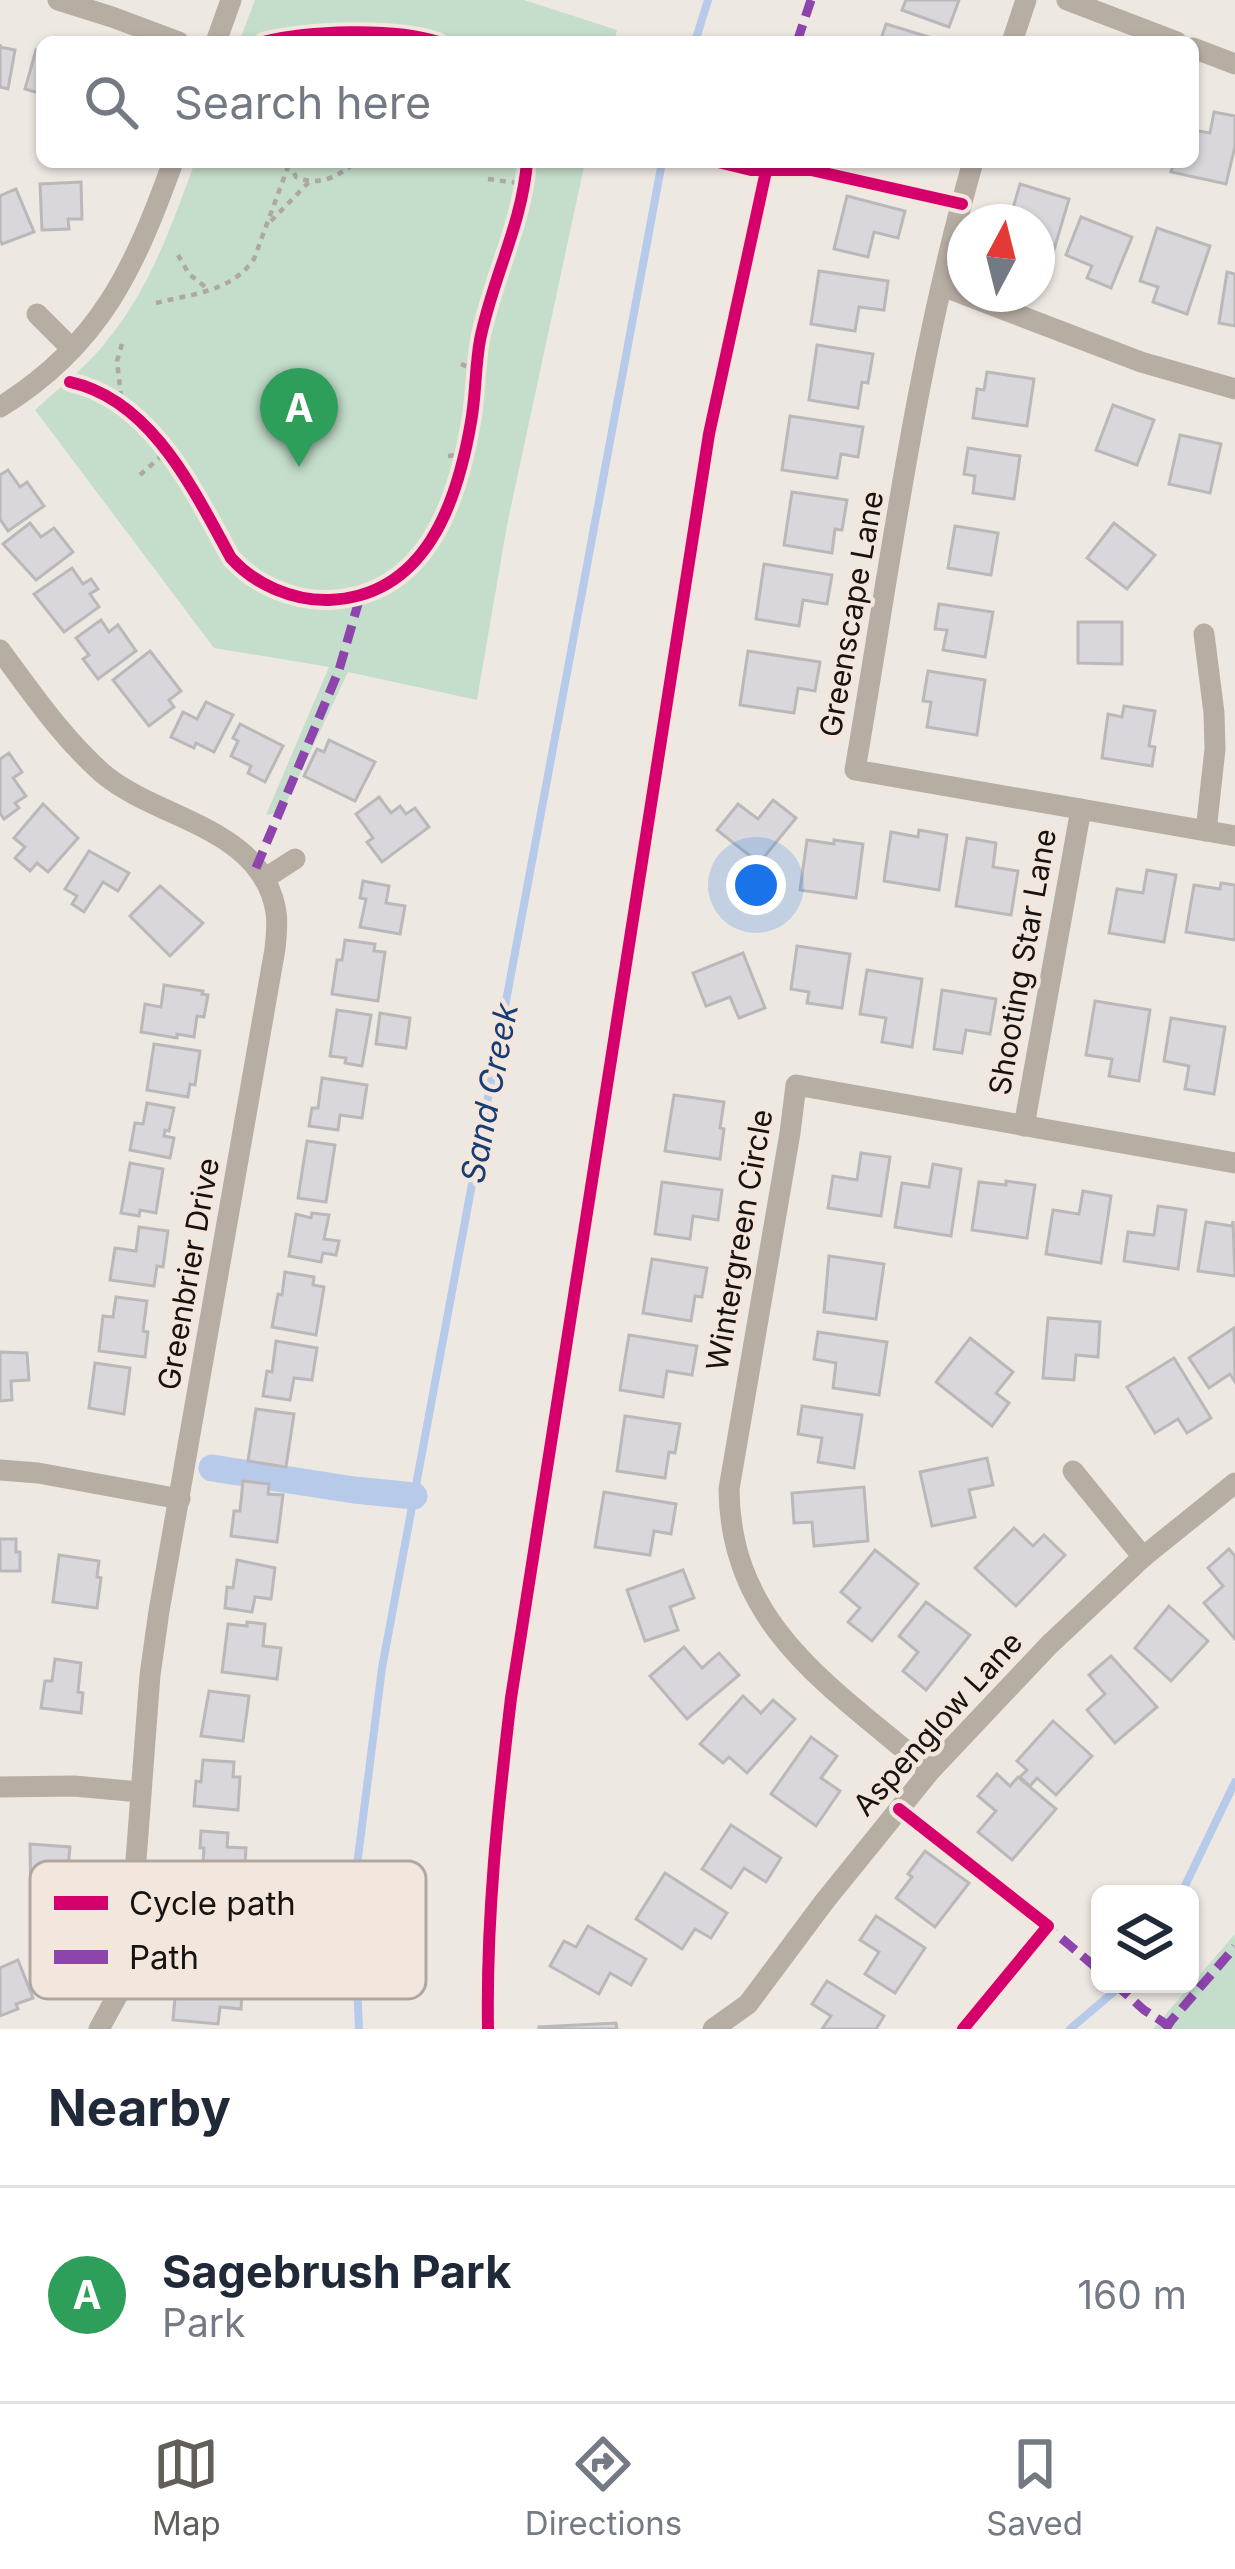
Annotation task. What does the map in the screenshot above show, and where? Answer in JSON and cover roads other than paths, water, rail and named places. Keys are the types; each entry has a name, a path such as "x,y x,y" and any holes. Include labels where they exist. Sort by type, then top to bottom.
{"street":[{"path":"58,0 163,36"},
{"path":"218,36 231,0"},
{"path":"1014,36 1026,0"},
{"path":"1067,0 1161,36"},
{"path":"1199,50 1235,64"},
{"path":"0,407 24,393 71,350 114,298 132,266 171,168"},
{"name":"Greenscape Lane","path":"972,168 920,396 855,770 1235,836"},
{"path":"942,286 1141,362 1235,389"},
{"path":"37,314 71,350"},
{"path":"1204,634 1215,749 1206,831"},
{"path":"0,650 63,735 132,794 228,841 248,856 264,878 296,860"},
{"name":"Shooting Star Lane","path":"1024,1126 1081,809"},
{"name":"Greenbrier Drive","path":"135,1861 153,1654 275,949 277,916 264,878"},
{"name":"Wintergreen Circle","path":"930,1771 794,1653 773,1629 743,1573 729,1518 734,1450 796,1085 1235,1163"},
{"path":"0,1470 180,1499"},
{"path":"1073,1472 1143,1557"},
{"name":"Aspenglow Lane","path":"713,2029 748,2004 930,1771 1049,1645 1143,1557 1235,1483"},
{"path":"0,1787 74,1786 140,1792"},
{"name":"Greenbrier Drive","path":"99,2029 115,1999"}],"waterway":[{"name":"Sand Creek","path":"697,36 708,0"},
{"name":"Sand Creek","path":"358,1861 382,1668 661,168"},
{"path":"212,1468 414,1496"},
{"path":"1185,1885 1235,1782"},
{"path":"1070,2029 1112,1993"},
{"name":"Sand Creek","path":"358,1999 359,2029"}],"place":[{"name":"Sagebrush Park","path":"299,467"}]}
